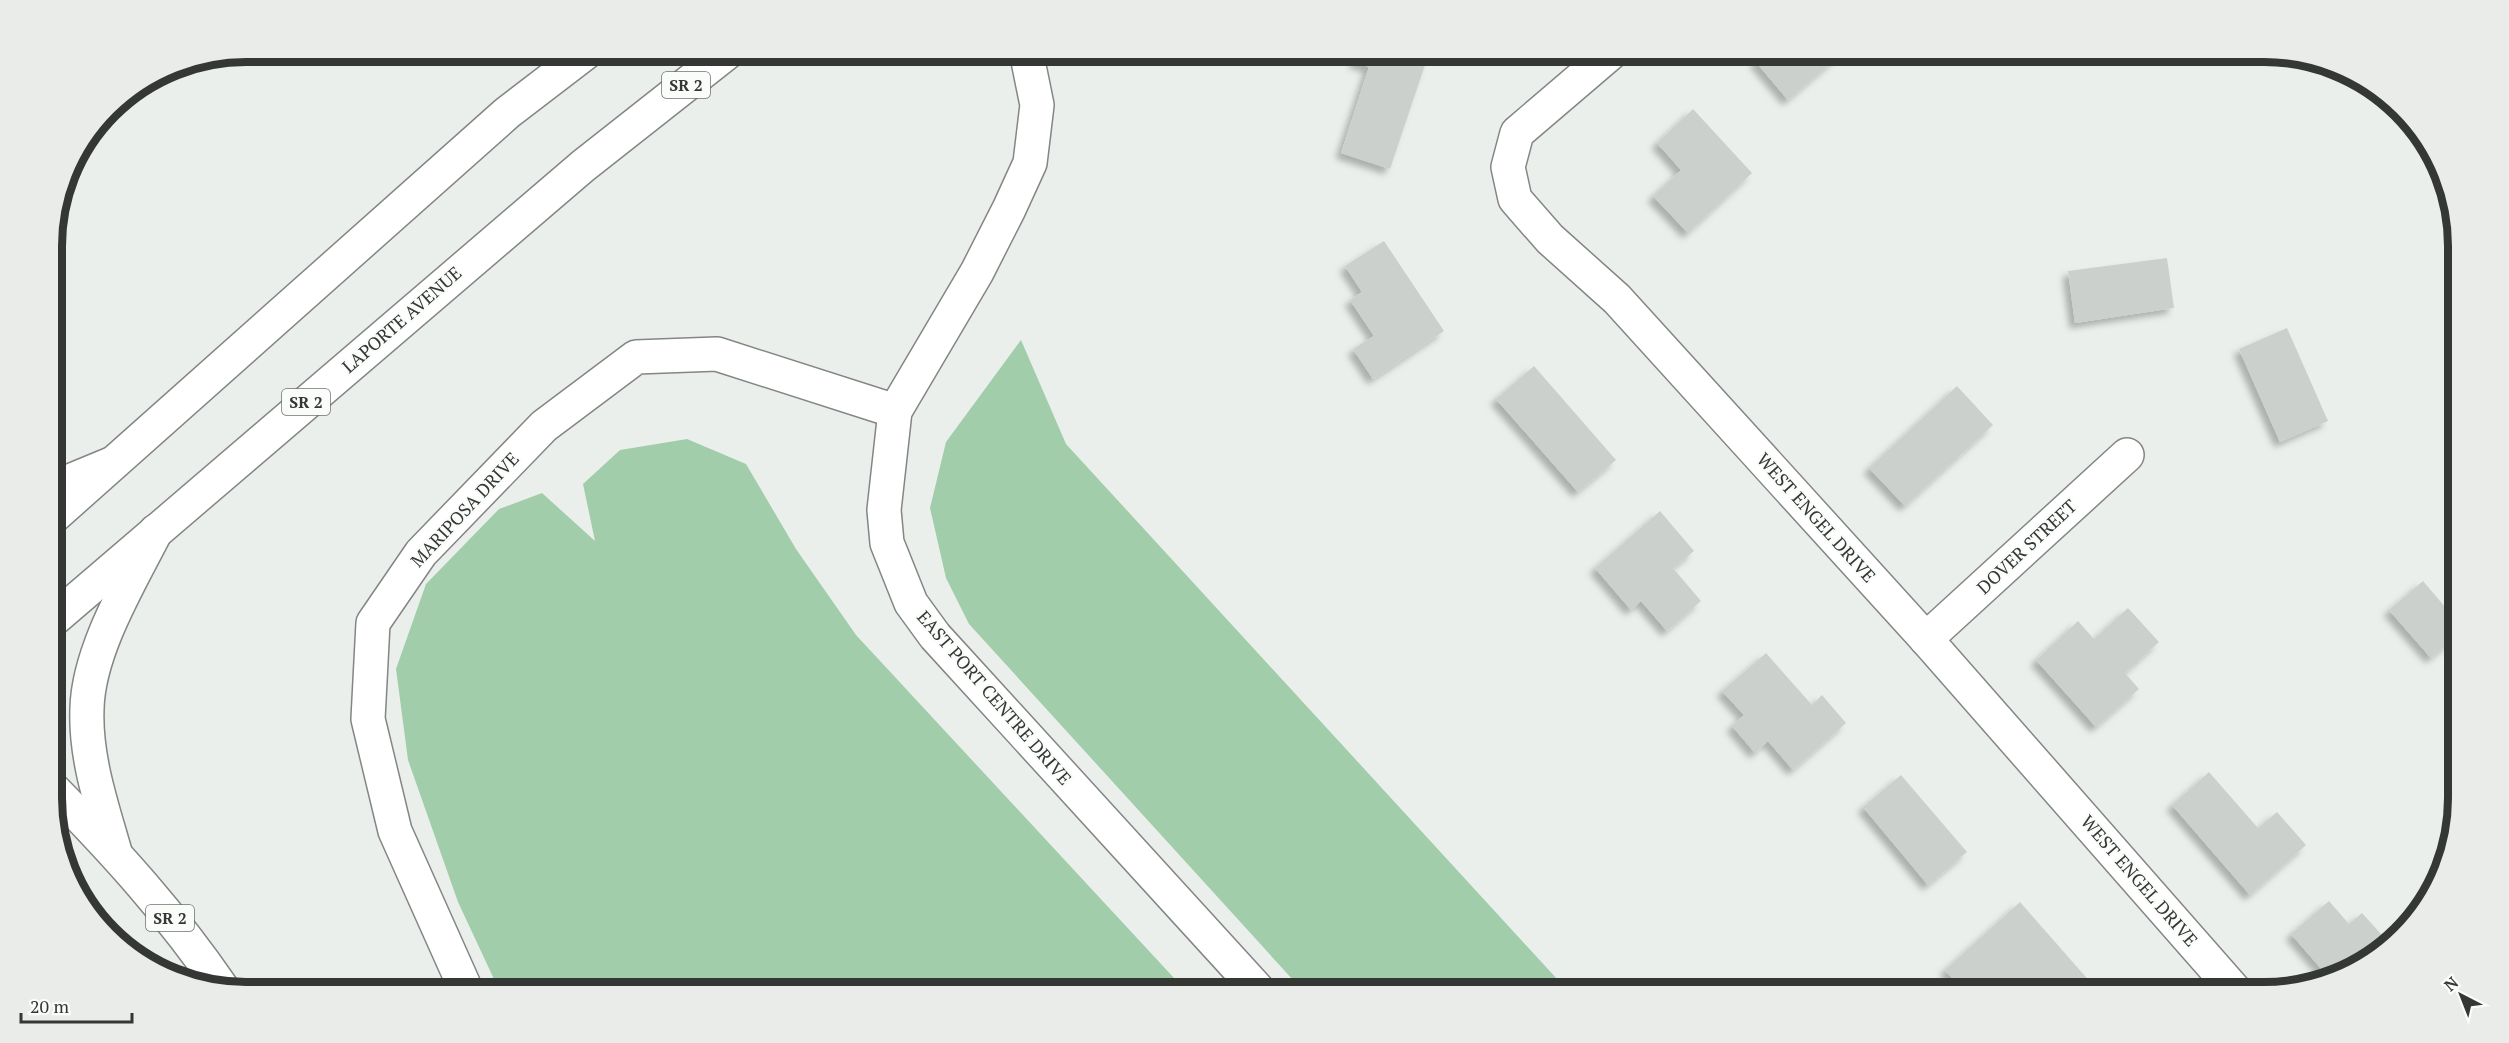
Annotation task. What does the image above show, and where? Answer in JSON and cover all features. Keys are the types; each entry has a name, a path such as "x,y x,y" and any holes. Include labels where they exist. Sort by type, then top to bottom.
{"main road":[{"path":"62,509 507,113 574,62"},
{"name":"LAPORTE AVENUE","path":"61,613 574,174 715,62"},
{"name":"EAST PORT CENTRE DRIVE","path":"1028,62 1037,105 1030,163 1010,209 977,272 895,411 884,510 887,543 911,603 935,636 1250,982"},
{"name":"WEST ENGEL DRIVE","path":"1600,62 1517,133 1508,167 1515,200 1550,239 1617,299 1926,639 2226,981"},
{"name":"MARIPOSA DRIVE","path":"462,982 395,831 368,719 373,623 422,553 544,426 636,357 717,354 895,411"},
{"name":"DOVER STREET","path":"1926,639 2127,455"},
{"path":"62,484 111,464"},
{"name":"SR 2","path":"156,531 120,602 98,654 87,708 93,772 115,852 193,944 216,979"},
{"path":"61,797 115,852"}],"green space":[{"path":"1021,340 1066,444 1559,981 1294,981 969,624 946,578 930,508 946,442"},
{"path":"687,439 746,464 796,549 856,635 1177,982 495,982 458,902 408,760 396,669 426,584 499,509 542,493 595,541 583,484 620,450"}],"building":[{"path":"1354,62 1426,62 1390,169 1341,153 1369,67"},
{"path":"1756,62 1832,62 1788,100"},
{"path":"1693,109 1752,173 1688,233 1653,196 1681,170 1657,143"},
{"path":"1384,241 1444,331 1373,379 1353,349 1374,336 1350,300 1362,292 1345,266"},
{"path":"2167,258 2174,308 2075,323 2068,271"},
{"path":"2287,328 2328,421 2280,442 2239,349"},
{"path":"1534,366 1616,460 1578,492 1496,399"},
{"path":"1957,386 1993,425 1905,506 1869,468"},
{"path":"1660,511 1694,551 1673,568 1701,601 1667,631 1641,601 1631,610 1595,568"},
{"path":"2423,581 2448,610 2448,644 2431,658 2389,610"},
{"path":"2128,608 2159,642 2125,673 2139,689 2096,727 2036,660 2078,621 2094,639"},
{"path":"1766,653 1812,705 1822,695 1846,723 1793,770 1768,741 1755,753 1732,726 1744,715 1722,691"},
{"path":"2209,772 2258,828 2277,812 2306,845 2250,895 2172,805"},
{"path":"1901,775 1967,852 1928,885 1863,807"},
{"path":"2329,901 2349,924 2362,913 2383,937 2345,963 2324,972 2291,934"},
{"path":"2020,902 2089,981 1955,981 1945,970"}]}
